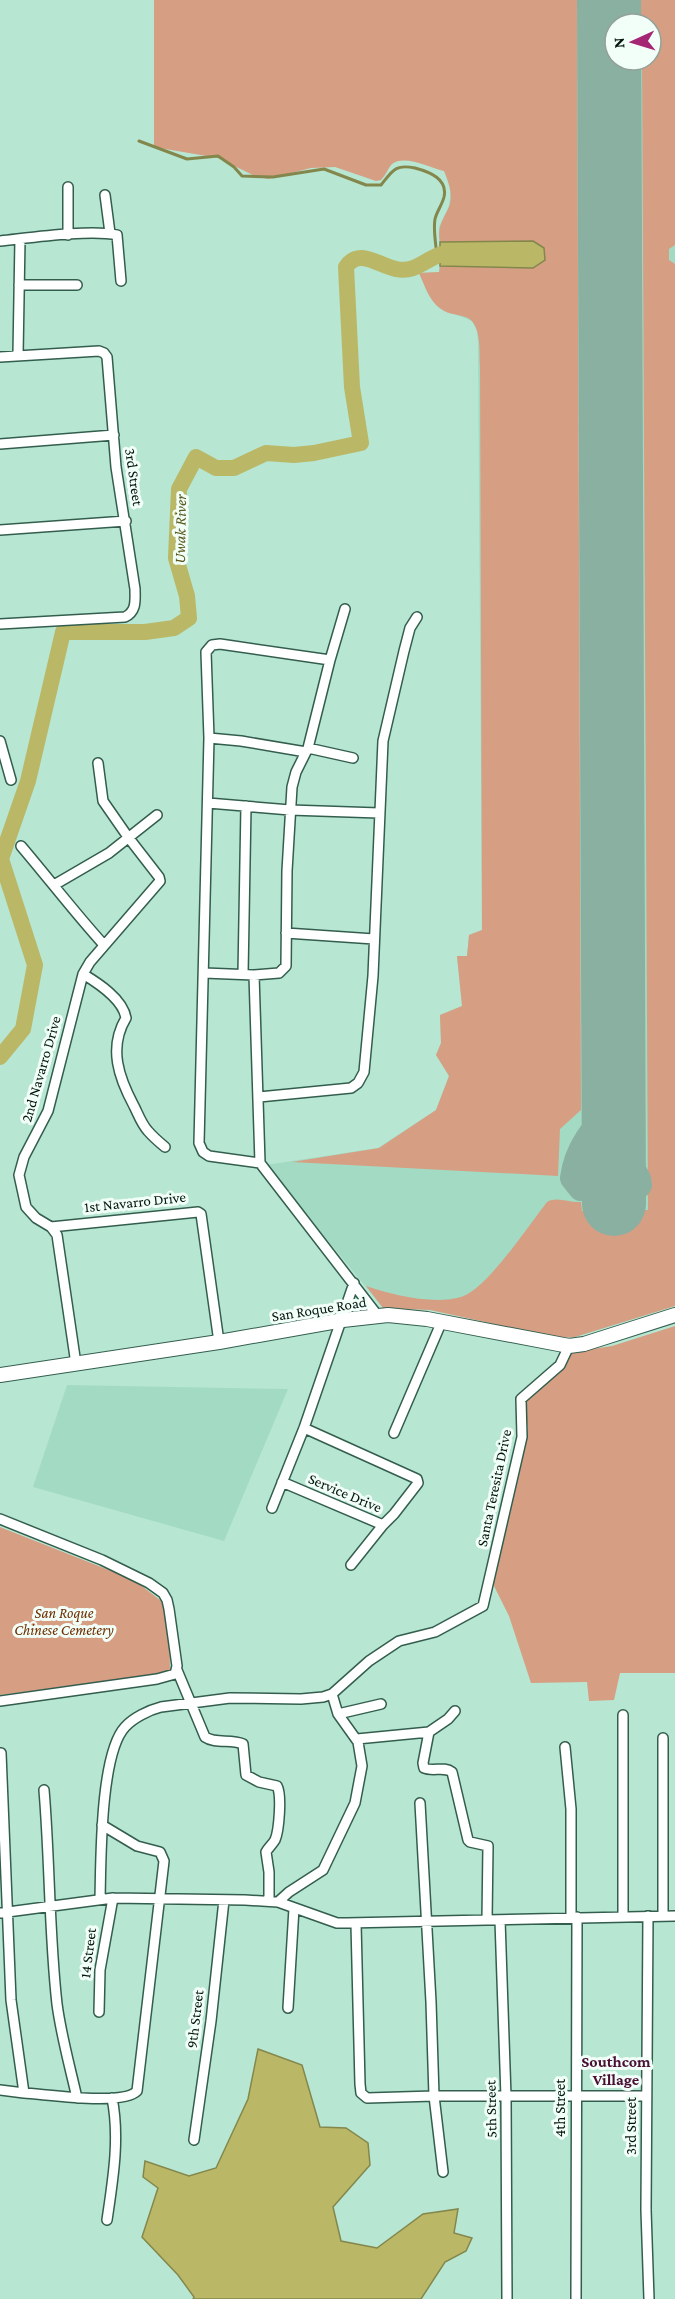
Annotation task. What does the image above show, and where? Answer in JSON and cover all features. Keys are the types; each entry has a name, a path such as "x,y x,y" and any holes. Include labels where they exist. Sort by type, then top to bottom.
{"main road":[{"name":"San Roque Road","path":"0,1376 378,1316 442,1321 569,1346 584,1344 675,1315"}],"street":[{"path":"68,188 68,235"},
{"path":"105,195 110,233"},
{"path":"0,241 110,233 118,236 121,280"},
{"path":"0,357 18,355 20,239"},
{"path":"19,285 77,285"},
{"name":"3rd Street","path":"0,624 126,617 132,614 135,605 126,521 116,467 106,357 104,353 18,355"},
{"path":"0,444 114,435"},
{"path":"0,530 126,521"},
{"path":"204,973 254,975 279,973 284,970 292,787 296,772 307,750 345,609"},
{"path":"259,1097 351,1088 358,1083 366,1064 385,728 410,628 417,617"},
{"path":"260,1163 209,1156 202,1152 199,1143 209,738 206,652 212,645 220,644 330,660"},
{"path":"209,738 353,758"},
{"path":"0,741 11,780"},
{"path":"98,763 103,801 128,837"},
{"path":"208,803 290,810 379,813"},
{"path":"243,975 246,806"},
{"path":"54,885 109,853 158,815"},
{"name":"2nd Navarro Drive","path":"51,1227 36,1218 26,1207 19,1175 24,1157 48,1111 83,974 104,945 159,880 128,837"},
{"path":"21,846 104,945"},
{"path":"286,933 374,939"},
{"path":"83,974 99,983 125,1011 126,1017 120,1028 117,1052 119,1075 147,1130 165,1147"},
{"path":"254,975 260,1163 378,1316"},
{"name":"1st Navarro Drive","path":"51,1227 198,1212 201,1214 219,1342"},
{"path":"51,1227 57,1234 76,1364"},
{"path":"272,1508 304,1428 354,1283"},
{"path":"394,1433 442,1321"},
{"name":"Santa Teresita Drive","path":"332,1694 379,1653 399,1641 435,1632 473,1613 486,1602 522,1437 521,1399 560,1365 569,1346"},
{"path":"304,1428 417,1479 418,1483 383,1525"},
{"name":"Service Drive","path":"282,1482 383,1525 351,1564"},
{"path":"0,1519 102,1560 149,1583 163,1593 168,1600 177,1670 205,1737 209,1740 236,1741 243,1744 246,1775 259,1782 278,1786 280,1791 281,1805 275,1840 266,1852 274,1901"},
{"path":"0,1701 157,1679 175,1674 177,1670"},
{"path":"100,1899 105,1797 113,1752 125,1726 153,1708 230,1698 311,1699 332,1694 338,1714 357,1739 362,1766 355,1803 349,1820 322,1870 274,1901"},
{"path":"338,1714 381,1704"},
{"path":"357,1739 429,1732 455,1711"},
{"path":"623,1715 623,1916"},
{"path":"429,1732 424,1768 448,1769 452,1772 468,1840 473,1844 484,1844 489,1850 487,1920"},
{"path":"663,1738 663,1916"},
{"name":"4th Street","path":"566,1747 571,1809 574,1918 576,2299"},
{"path":"1,1753 4,1913 11,2000 24,2092"},
{"path":"44,1790 58,2006 77,2098"},
{"path":"420,1803 434,2096 443,2172"},
{"path":"0,2090 77,2098 126,2097 137,2091 164,1862 160,1852 137,1846 102,1825"},
{"path":"4,1913 113,1898 274,1901 337,1923 356,1924 675,1916"},
{"name":"14 Street","path":"99,2012 100,1970 113,1898"},
{"name":"9th Street","path":"194,2140 211,2021 224,1900"},
{"path":"288,2008 294,1908"},
{"name":"3rd Street","path":"648,1917 646,2096 649,2299"},
{"name":"5th Street","path":"500,1920 506,2097 507,2299"},
{"path":"356,1924 361,2093 367,2098 646,2096"},
{"path":"107,2220 116,2134 112,2098"}],"shaded area":[{"path":"154,0 675,0 675,1306 575,1337 430,1310 383,1308 266,1165 378,1148 436,1110 449,1076 436,1055 441,1043 440,1015 462,1006 457,956 467,956 469,935 482,930 477,331 472,321 439,308 429,295 419,273 439,272 439,227 449,206 451,187 444,171 475,168 154,95"},
{"path":"533,241 544,248 545,260 533,268 440,266 440,242"},
{"path":"67,1385 288,1389 224,1541 33,1487"},
{"path":"258,2049 302,2065 320,2127 346,2128 368,2143 370,2165 333,2207 341,2241 377,2248 423,2214 458,2209 454,2233 472,2238 466,2251 445,2262 421,2299 193,2299 194,2297 178,2275 142,2237 158,2188 143,2177 145,2161 189,2176 216,2168 248,2099"}],"green space":[{"path":"154,0 577,0 581,1110 560,1129 558,1176 292,1162 379,1148 436,1110 449,1076 436,1055 441,1043 440,1015 462,1006 457,956 467,956 469,935 482,930 480,367 476,327 468,318 444,311 437,306 419,273 439,272 440,266 533,268 533,241 440,242 442,221 451,200 444,171 410,161 397,161 392,164 381,180 376,181 335,167 311,168 268,179 255,176 218,158 154,147"},
{"path":"641,0 675,0 675,245 669,249 669,260 675,264 675,1306 575,1337 558,1338 430,1310 383,1308 366,1286 400,1296 438,1300 461,1297 483,1282 519,1240 547,1202 551,1200 581,1202 582,1211 648,1210 642,72 663,72 663,12 641,12"},
{"path":"675,1326 675,1673 620,1673 614,1700 589,1701 587,1682 531,1683 509,1616 492,1582 528,1428 524,1406 527,1398 562,1368 572,1352 612,1346"},
{"name":"San Roque Chinese Cemetery","path":"0,1527 134,1580 160,1600 169,1615 170,1670 146,1676 0,1695"}],"waterway":[{"path":"139,141 187,159 218,156 242,176 273,177 324,169 366,185 381,185 395,169 408,167 426,172 437,177 445,191 434,224 437,256"},
{"name":"Uwak River","path":"0,1057 23,1029 35,965 1,859 28,781 63,632 145,632 174,628 189,618 187,596 176,558 179,489 196,457 216,468 234,468 266,453 294,455 314,453 361,443 352,387 346,267 351,261 363,258 403,270 419,266 441,254 462,254"}],"taxiway":[{"path":"613,1108 593,1131 578,1157 573,1178 581,1188 597,1184 613,1149"},
{"path":"601,1174 608,1183 618,1189 629,1190 639,1185 638,1179 613,1134"}],"runway":[{"path":"609,0 614,1204"}],"district":[{"name":"Southcom Village","path":"616,2070"}]}
